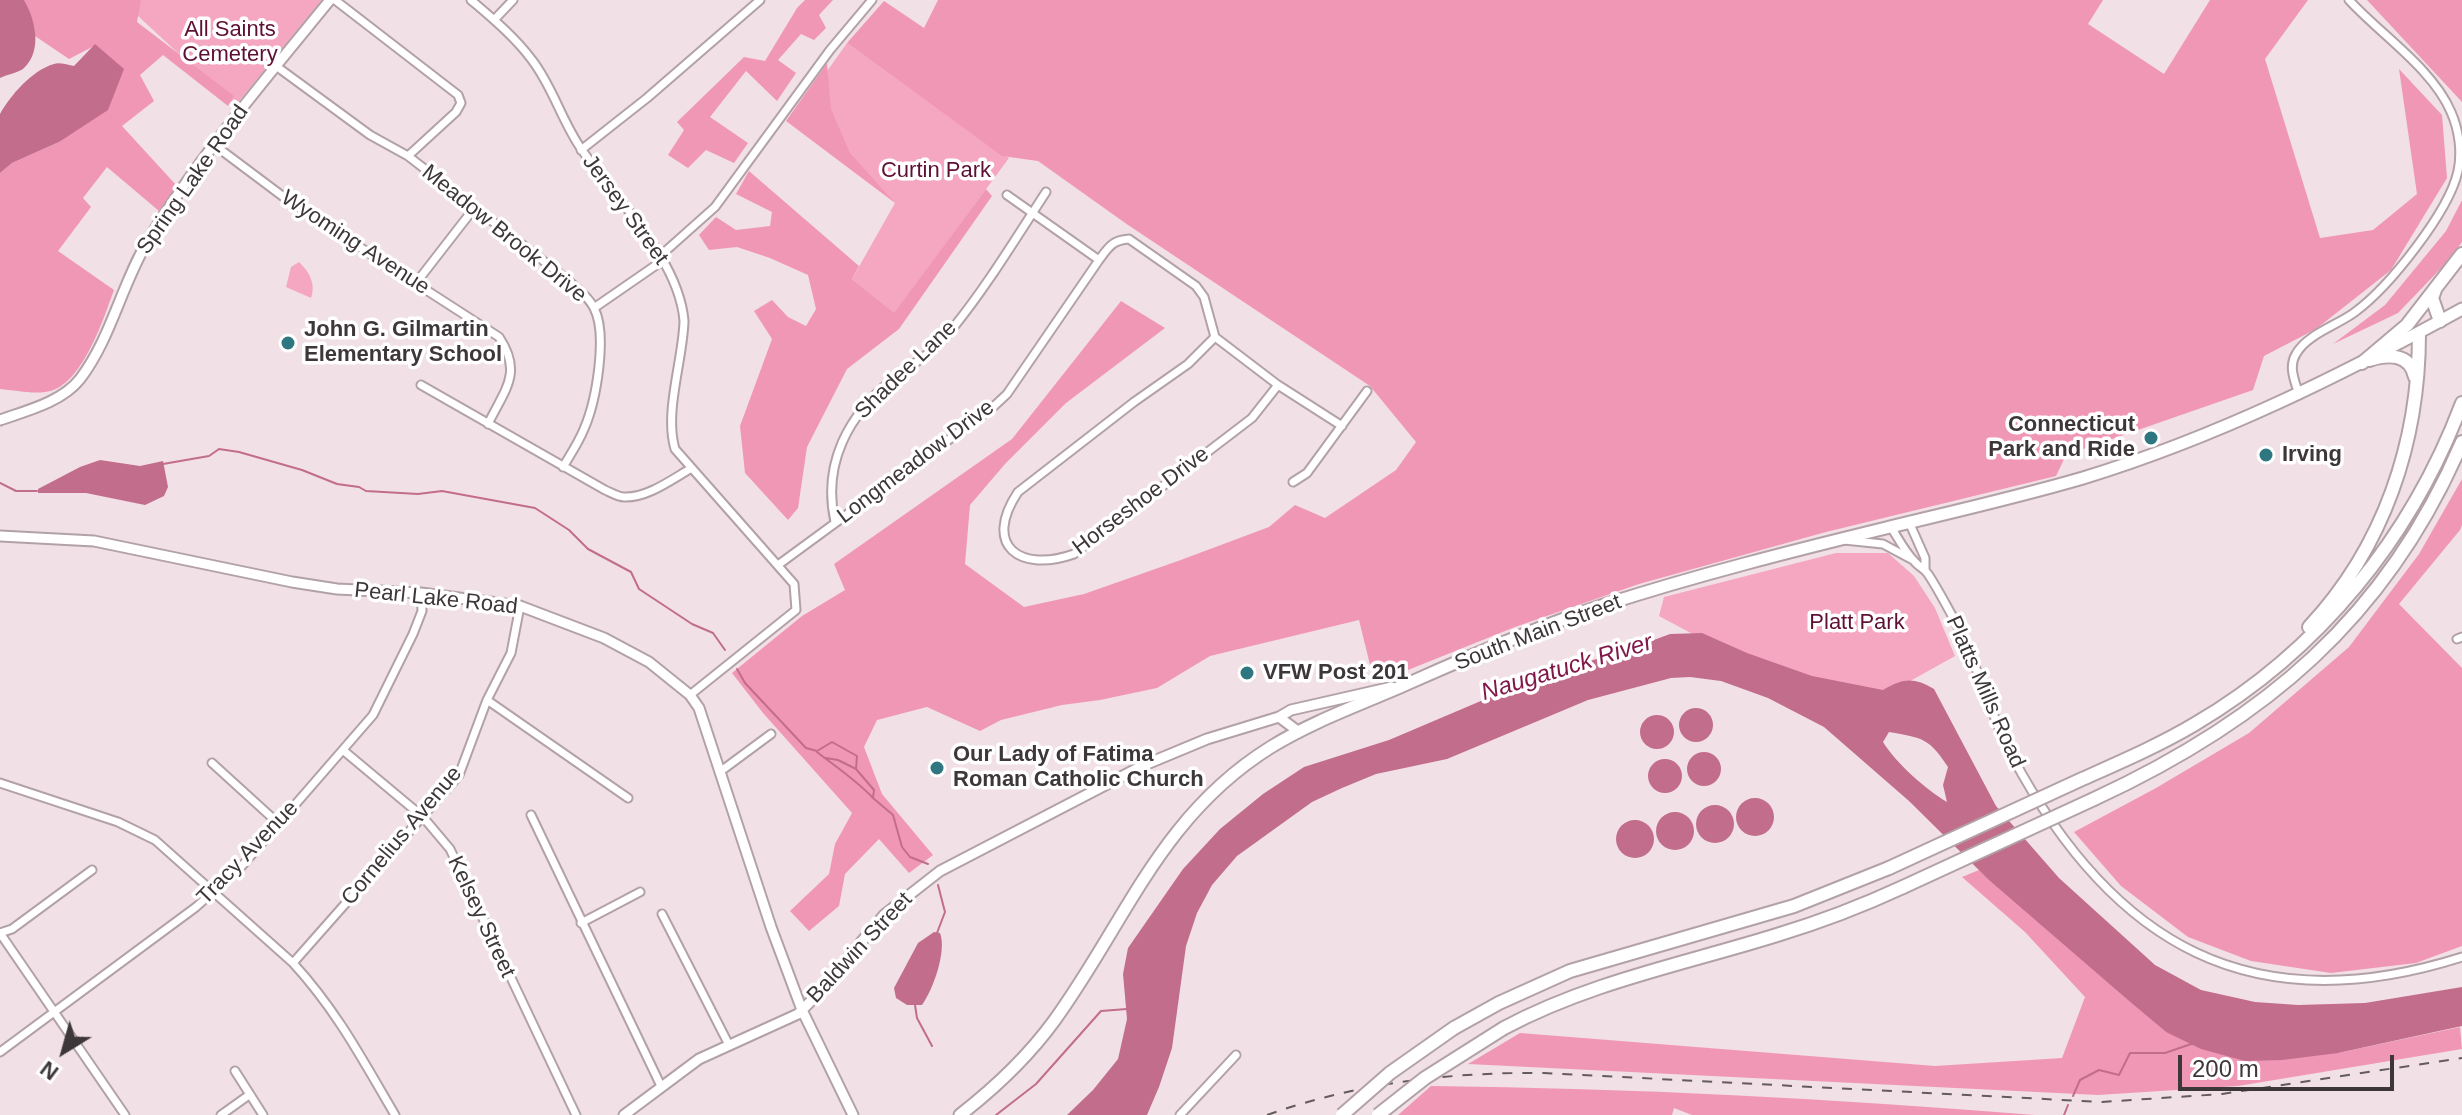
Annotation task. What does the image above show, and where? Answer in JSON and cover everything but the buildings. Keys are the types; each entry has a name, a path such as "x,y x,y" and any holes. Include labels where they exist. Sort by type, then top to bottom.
{"highway":[{"path":"2362,363 2400,332 2462,254"},
{"path":"2436,287 2432,298 2440,321"},
{"path":"2215,712 2311,625 2351,574 2379,525 2406,447 2415,395 2419,334"},
{"path":"2362,363 2387,356 2407,361 2414,370 2415,395"},
{"path":"1342,1115 1390,1073 1454,1028 1499,1003 1570,971 1782,910 1843,889 2171,737 2215,712 2258,682 2297,649 2369,573 2425,487 2462,403"},
{"path":"2438,493 2462,442"},
{"path":"1378,1115 1425,1078 1504,1028 1580,993 1852,910 2094,799 2204,742 2289,680 2329,643 2380,583 2411,540 2462,454"}],"main road":[{"name":"Spring Lake Road","path":"0,420 55,399 79,380 104,336 148,239 213,144 332,0"},
{"name":"South Main Street","path":"960,1115 1009,1074 1048,1030 1148,869 1182,824 1230,776 1270,747 1398,688 1528,633 1602,606 2104,471 2194,440 2299,395 2419,334 2462,307"},
{"name":"Pearl Lake Road","path":"0,536 94,541 337,589 421,593 520,606 604,638 649,662 690,695 704,721 802,1010 853,1115"},
{"name":"Baldwin Street","path":"624,1115 699,1059 782,1023 802,1010 885,914 940,871 1142,766 1207,739 1279,717 1291,710 1398,688"},
{"path":"1279,717 1299,732"}],"street":[{"path":"332,0 458,95 461,103 456,112 408,156"},
{"name":"Jersey Street","path":"471,0 533,61 581,150 674,280 683,306 684,335 671,437 675,449 794,584 796,610 690,695"},
{"path":"494,20 513,0"},
{"path":"581,150 659,88 760,0"},
{"path":"594,308 661,258 715,207 830,50 872,0"},
{"path":"2299,395 2292,368 2300,349 2356,312 2384,287 2442,210 2459,170 2458,135 2444,98 2426,75 2349,0"},
{"name":"Meadow Brook Drive","path":"276,66 370,135 408,156 570,283 594,308 600,330 600,346 590,409 584,429 563,467"},
{"name":"Wyoming Avenue","path":"213,144 293,204 499,337 513,362 510,377 488,424"},
{"name":"Shadee Lane","path":"835,522 831,504 836,459 856,414 870,398 939,345 1046,192"},
{"path":"1007,195 1099,260"},
{"path":"416,283 475,207"},
{"name":"Longmeadow Drive","path":"778,565 1007,394 1110,244 1129,239 1196,286 1204,297 1215,337"},
{"path":"1215,337 1278,385 1342,426"},
{"name":"Horseshoe Drive","path":"1215,337 1195,358 1018,492 1008,507 1004,521 1006,545 1028,560 1055,561 1074,554 1252,418 1278,385"},
{"path":"421,385 563,467 623,497 661,486 690,469"},
{"path":"1293,482 1307,473 1367,391"},
{"name":"Platts Mills Road","path":"1909,522 1925,558 1925,570"},
{"name":"Platts Mills Road","path":"1891,527 1914,562"},
{"name":"Platts Mills Road","path":"1842,539 1883,544 1925,570 1957,625 2003,737 2031,789 2083,862 2143,922 2173,941 2216,960 2265,976 2304,982 2339,982 2388,976 2462,957"},
{"name":"Tracy Avenue","path":"0,1052 215,892 279,824 373,715 422,611 421,593"},
{"name":"Cornelius Avenue","path":"293,963 459,775 487,700 511,653 520,606"},
{"path":"487,700 628,798"},
{"path":"721,771 771,734"},
{"name":"Kelsey Street","path":"344,751 423,817 450,849 576,1115"},
{"path":"212,763 279,824"},
{"path":"0,783 139,830 155,840 293,963 343,1024 395,1115"},
{"path":"531,815 661,1086"},
{"path":"92,870 12,929 0,933 125,1115"},
{"path":"581,923 640,892"},
{"path":"662,914 729,1045"},
{"path":"1180,1115 1236,1055"},
{"path":"235,1071 263,1115"},
{"path":"221,1115 249,1095"}],"green space":[{"name":"All Saints Cemetery","path":"129,0 322,0 235,106 124,3"},
{"name":"Curtin Park","path":"847,43 1009,158 894,314 852,279 895,203 796,115"},
{"path":"299,262 311,279 311,298 286,287 291,267"},
{"name":"Platt Park","path":"1836,553 1888,553 1914,576 1935,608 1955,656 1887,694 1842,692 1713,645 1659,616 1664,597"}],"shaded area":[{"path":"24,0 141,0 137,22 234,96 228,106 163,55 140,75 154,101 122,126 177,186 159,211 107,167 83,198 91,207 58,251 114,290 97,335 80,366 58,388 45,392 0,389 0,173 12,163 59,142 96,45 69,59 35,36"},
{"path":"805,0 833,0 819,15 826,28 814,40 801,34 778,60 796,73 777,101 746,71 710,117 748,143 734,163 706,150 688,168 668,155 684,130 677,122 744,57 765,61"},
{"path":"938,0 2103,0 2088,24 2164,74 2210,0 2308,0 2265,59 2320,238 2373,230 2417,194 2399,69 2442,115 2447,178 2391,270 2316,329 2264,356 2253,390 2066,455 2056,476 1826,532 1639,584 1515,627 1403,672 1373,677 1359,620 1210,656 1157,688 1062,705 1001,720 980,731 927,707 877,720 864,747 882,794 933,855 909,873 879,839 845,874 839,906 809,931 790,911 829,874 835,844 852,813 763,713 732,673 802,616 845,590 834,564 1012,439 1121,301 1165,328 1066,403 1005,464 970,505 965,564 1024,607 1084,594 1269,527 1295,505 1325,518 1396,470 1416,442 1370,386 1128,225 1038,161 1002,156 847,43 884,1 924,28"},
{"path":"2367,0 2462,0 2462,102"},
{"path":"827,63 831,109 850,153 895,203 786,121"},
{"path":"749,171 859,266 852,279 894,313 986,189 992,196 899,329 847,369 807,447 798,508 788,520 745,473 740,426 772,339 754,311 772,300 788,317 806,326 816,309 808,275 737,247 709,250 699,235 716,217 736,230 770,226 772,212 736,194"},
{"path":"2462,200 2462,242 2448,261 2398,313 2333,344 2385,305 2446,231"},
{"path":"2462,479 2460,530 2399,604 2462,668 2462,946 2416,963 2331,973 2251,961 2188,937 2121,886 2074,832 2249,733 2349,647 2419,554"},
{"path":"1979,870 2166,1032 2338,1053 2460,1027 2462,1049 2238,1086 2098,1095 1468,1064 1520,1033 1935,1066 2062,1058 2085,997 2025,932 1962,877"},
{"path":"1431,1086 1733,1095 2035,1115 1692,1115 1674,1108 1672,1115 1398,1115"}],"water":[{"path":"0,0 24,0 34,25 35,44 30,61 24,68 0,78"},
{"path":"95,44 124,69 108,110 59,142 12,163 0,173 0,114 10,99 22,84 38,72 56,63 74,66"},
{"path":"100,460 140,466 163,461 168,487 164,496 145,505 86,493 38,493 38,489"},
{"name":"Naugatuck River","path":"1702,633 1812,676 1883,690 1908,680 1934,689 1996,806 2059,878 2155,965 2201,990 2255,1002 2298,1005 2365,1003 2462,987 2462,1026 2338,1053 2282,1060 2245,1061 2201,1049 2166,1032 2128,1000 1989,880 1909,801 1824,727 1768,698 1721,681 1671,678 1588,700 1447,759 1376,774 1312,802 1237,856 1212,885 1197,913 1186,946 1172,1048 1147,1115 1067,1115 1118,1059 1127,1019 1123,974 1128,948 1183,869 1220,829 1263,794 1304,767 1389,740 1542,675 1670,634","holes":["1889,732 1918,738 1936,750 1948,767 1943,785 1947,802 1895,758 1883,742"]},
{"path":"1696,708 1708,713 1713,725 1708,737 1696,742 1684,737 1679,725 1684,713"},
{"path":"1657,715 1669,720 1674,732 1669,744 1657,749 1645,744 1640,732 1645,720"},
{"path":"1704,752 1716,757 1721,769 1716,781 1704,786 1692,781 1687,769 1692,757"},
{"path":"1665,759 1677,764 1682,776 1677,788 1665,793 1653,788 1648,776 1653,764"},
{"path":"1755,798 1768,804 1774,817 1768,830 1755,836 1742,830 1736,817 1742,804"},
{"path":"1715,805 1728,811 1734,824 1728,837 1715,843 1702,837 1696,824 1702,811"},
{"path":"1675,812 1688,818 1694,831 1688,844 1675,850 1662,844 1656,831 1662,818"},
{"path":"1635,820 1648,826 1654,839 1648,852 1635,858 1622,852 1616,839 1622,826"},
{"path":"934,932 940,933 942,950 934,980 922,1005 907,1005 896,998 894,988 918,943"}],"waterway":[{"path":"163,464 209,456 219,449 239,452 366,491 418,494 442,491 535,508 569,530 588,549 631,572 639,589 692,624 713,633 725,650"},
{"path":"0,483 16,491 37,491"},
{"path":"737,669 745,683 806,748 817,751 832,742 857,756 856,769 874,790 873,798 893,815 902,847 910,857 928,864"},
{"path":"817,752 873,798"},
{"path":"826,758 856,769"},
{"path":"937,933 945,912 938,885"},
{"path":"915,1005 917,1018 932,1046"},
{"path":"996,1115 1036,1084 1101,1011 1127,1009"},
{"path":"2073,1096 2080,1080 2099,1070 2119,1075 2130,1053 2165,1053 2194,1043"},
{"path":"2064,1115 2068,1105"}],"railway":[{"path":"1267,1115 1369,1087 1438,1077 1509,1073 2102,1102 2222,1094 2462,1058"}],"place":[{"name":"John G. Gilmartin Elementary School","path":"288,343"},
{"name":"Connecticut Park and Ride","path":"2151,438"},
{"name":"Irving","path":"2266,455"},
{"name":"VFW Post 201","path":"1247,673"},
{"name":"Our Lady of Fatima Roman Catholic Church","path":"937,768"}]}
